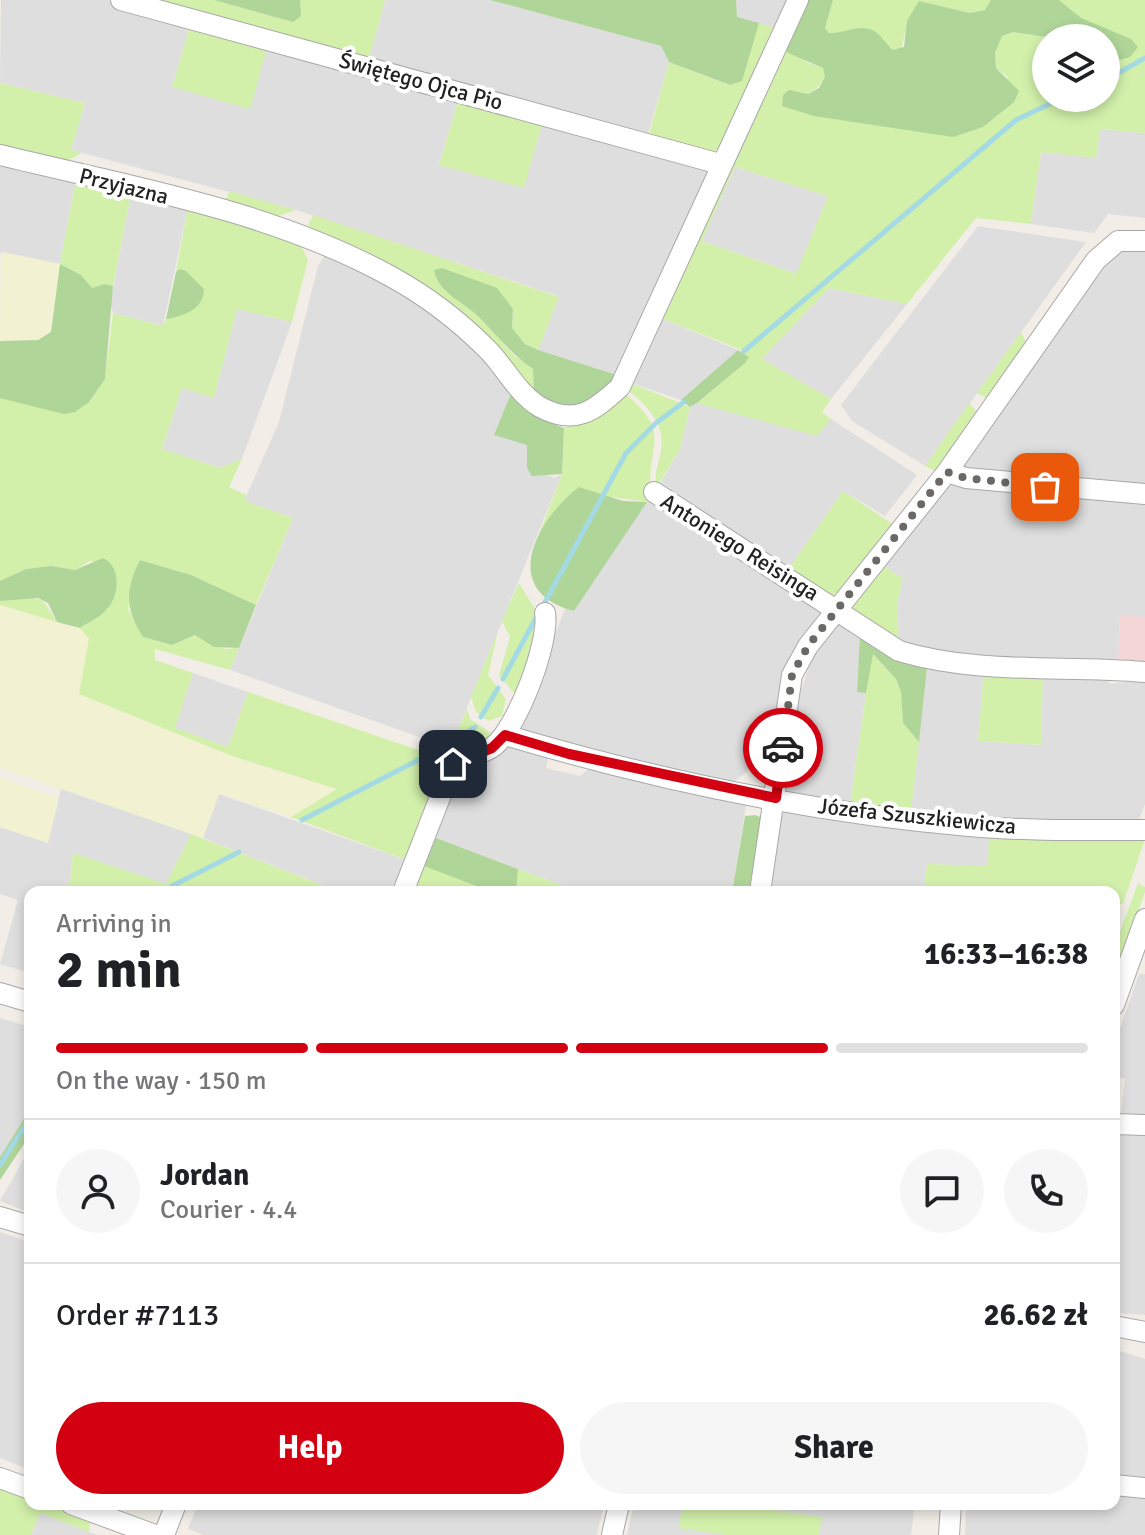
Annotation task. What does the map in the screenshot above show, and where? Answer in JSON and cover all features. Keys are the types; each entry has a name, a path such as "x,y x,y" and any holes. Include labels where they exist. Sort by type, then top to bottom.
{"street":[{"name":"Świętego Ojca Pio","path":"121,0 720,164"},
{"path":"720,164 798,0"},
{"name":"Przyjazna","path":"0,155 249,217 390,276 446,312 488,350 520,390 538,406 562,417 583,414 620,387 720,164"},
{"path":"761,886 792,675 808,646 947,472 1096,260 1118,241 1145,241"},
{"path":"947,472 966,478 1145,494"},
{"name":"Antoniego Reisinga","path":"654,492 899,651 930,660 977,667 1145,672"},
{"path":"405,886 453,764 492,748 505,735 546,636 545,613"},
{"name":"Józefa Szuszkiewicza","path":"505,735 569,754 776,798 970,826 1145,830"},
{"path":"1120,995 1136,968 1145,919"},
{"path":"0,993 24,1000"},
{"path":"1120,1124 1145,1125"},
{"path":"0,1217 24,1224"},
{"path":"1120,1327 1145,1332"},
{"path":"0,1478 24,1487"},
{"path":"1120,1486 1145,1488"},
{"path":"87,1510 155,1535"},
{"path":"164,1535 174,1510"},
{"path":"612,1535 618,1510"},
{"path":"949,1535 951,1510"}],"shaded area":[{"path":"1,0 115,0 190,26 172,87 267,48 459,98 439,164 542,124 708,170 617,375 538,350 558,296 296,210 71,150 85,103 0,83"},
{"path":"385,0 490,0 661,46 669,62 648,134 369,59"},
{"path":"736,0 789,0 775,28 737,17"},
{"path":"1099,129 1145,133 1145,218 1108,214 1094,233 1031,224 1041,152 1096,158"},
{"path":"0,161 76,180 60,264 1,252 0,256"},
{"path":"735,167 828,196 797,274 701,241"},
{"path":"131,194 188,207 163,326 113,313 110,304"},
{"path":"978,226 1086,242 925,466 852,421 841,405"},
{"path":"1145,247 1145,491 958,470 1106,260 1118,250"},
{"path":"330,255 387,284 436,315 481,356 512,391 528,450 527,468 555,478 562,474 456,735 439,744 230,670 293,518 244,501 279,422 318,266 324,257"},
{"path":"829,288 907,304 831,399 762,360 792,323"},
{"path":"237,309 292,322 242,459 221,468 162,450 182,388 214,397"},
{"path":"656,316 738,350 681,400 628,382"},
{"path":"697,403 817,435 831,419 917,475 885,516 843,491 788,570 658,487 680,449 690,407"},
{"path":"950,479 1145,499 1145,617 1120,616 1118,666 965,658 899,644 897,603 903,579 884,566"},
{"path":"651,495 820,609 822,617 777,729 766,724 758,762 734,782 580,751 516,734 565,609 574,611"},
{"path":"1120,615 1145,617 1145,667 1118,666"},
{"path":"837,623 860,634 857,691 866,693 850,804 789,794 784,786 796,706 812,657"},
{"path":"927,668 984,674 978,741 1040,745 1043,671 1108,672 1109,684 1145,680 1145,804 1137,825 970,820 911,812"},
{"path":"193,673 248,692 228,747 174,728"},
{"path":"503,744 550,753 546,768 580,776 589,769 747,799 733,886 564,886 428,835 456,768"},
{"path":"61,788 191,834 166,885 73,854 70,886 24,886 24,971 0,964 18,900 0,894 0,827 48,843"},
{"path":"219,794 409,861 400,886 325,886 203,838"},
{"path":"784,811 989,833 988,867 927,864 925,886 767,886 780,816"},
{"path":"1139,974 1145,974 1145,1121 1120,1121 1125,1079 1120,1078 1120,1029"},
{"path":"0,1018 24,1025 24,1119 0,1157"},
{"path":"1120,1131 1145,1132 1145,1315 1120,1313"},
{"path":"24,1159 24,1211 0,1201"},
{"path":"0,1232 24,1240 24,1468 0,1458"},
{"path":"1120,1351 1145,1359 1145,1482 1120,1480"},
{"path":"1120,1490 1145,1492 1145,1535 965,1535 966,1510 1120,1510"},
{"path":"196,1510 603,1510 597,1535 203,1535 188,1529"},
{"path":"633,1510 914,1510 911,1535 627,1535"},
{"path":"40,1513 98,1535 31,1535"}],"green space":[{"path":"150,0 214,0 293,22 300,0 385,0 369,59"},
{"path":"214,0 300,0 301,16 293,22"},
{"path":"490,0 736,0 737,17 759,23 742,81 730,85 669,62 661,46"},
{"path":"805,0 833,0 825,28 829,33 869,29 893,50 904,47 907,21 919,1 970,13 985,10 991,0 1059,0 1081,18 1095,24 1032,24 1032,35 1013,32 1002,36 995,53 996,68 1019,91 1014,102 983,127 953,137 814,116 782,106 783,95 789,90 808,94 819,88 825,77 823,68 788,53 784,45"},
{"path":"833,0 991,0 985,10 970,13 919,1 901,50 893,50 874,31 829,33 825,28"},
{"path":"1059,0 1145,0 1145,133 1100,129 1096,158 1041,152 1031,224 976,218 907,304 829,288 762,359 831,399 822,412 831,419 817,436 697,403 745,363 744,351 656,316 784,45 806,62 823,68 825,77 812,91 781,101 1009,78 996,68 995,53 1002,36 1013,32 1032,35 1032,112 1120,112 1120,24 1093,24 1081,19","holes":["735,167 828,196 796,274 702,241"]},
{"path":"759,23 775,28 720,146 713,154 649,134 669,62 729,85 741,81"},
{"path":"190,26 267,48 250,109 172,87"},
{"path":"1120,34 1131,39 1138,47 1130,57 1120,60"},
{"path":"0,83 85,103 71,150 82,153 60,165 0,149"},
{"path":"459,98 542,124 524,188 439,165"},
{"path":"76,180 131,194 113,286 104,284 92,288 81,275 60,264"},
{"path":"229,191 296,210 269,219 225,205"},
{"path":"188,207 300,244 308,260 292,322 237,309 214,398 182,388 162,449 220,468 242,459 229,487 246,495 245,501 293,518 256,605 191,575 140,560 128,609 143,637 172,645 195,635 225,649 239,648 230,670 155,649 155,660 193,673 175,728 228,747 248,692 421,751 437,773 438,784 409,861 291,817 337,789 232,756 79,694 89,639 80,628 108,609 92,560 75,570 51,566 26,569 0,581 0,398 89,402 105,379 113,313 163,326 166,319 183,313 204,289 186,271 176,272"},
{"path":"313,215 559,297 538,350 525,344 512,328 513,309 445,290 482,319 515,356 533,369 534,393 503,361 311,232 308,225"},
{"path":"1,252 60,264 51,332 38,340 0,341"},
{"path":"60,264 81,275 92,288 104,284 113,286 105,379 89,402 75,412 64,414 0,398 0,341 38,340 51,332"},
{"path":"442,268 497,288 513,309 512,328 525,344 617,375 608,390 574,410 549,404 534,393 533,369 476,314 441,286 434,270"},
{"path":"180,269 204,289 203,296 192,310 166,319 176,272"},
{"path":"1021,332 1027,344 988,399 977,393"},
{"path":"738,350 749,357 745,363 697,403 690,407 681,400"},
{"path":"628,382 690,407 680,449 657,487 661,435 648,409 625,388"},
{"path":"512,391 543,420 564,428 562,474 532,476 527,468 527,445 494,435"},
{"path":"622,391 639,406 653,430 651,495 647,502 612,497 537,540 562,474 564,428 592,418"},
{"path":"969,403 977,412 936,471 925,466"},
{"path":"579,487 623,501 647,502 574,611 551,601 537,588 531,572 538,535 549,517"},
{"path":"843,491 894,525 841,593 832,595 788,570"},
{"path":"103,558 116,574 114,596 104,612 80,628 57,622 48,603 38,598 0,601 0,581 26,569 51,566 75,570"},
{"path":"140,560 191,575 256,605 239,648 214,647 195,635 172,645 143,637 133,617 129,599"},
{"path":"884,566 903,579 897,603 899,644 851,613 851,606"},
{"path":"519,583 543,622 515,694 499,675 510,637 502,621"},
{"path":"39,599 57,622 0,605 0,601"},
{"path":"0,605 84,629 89,639 89,657 80,694 232,756 338,789 291,817 219,794 203,838 0,768"},
{"path":"498,631 488,675 506,699 502,716 488,721 476,712 471,697"},
{"path":"860,634 927,668 919,742 903,723 901,692 896,679 873,654 866,693 857,692"},
{"path":"872,653 896,679 901,692 903,723 919,742 911,812 850,804"},
{"path":"984,670 1043,671 1041,745 978,741"},
{"path":"467,709 470,719 497,737 456,757 447,755 439,744 456,735"},
{"path":"0,777 59,798 48,843 0,827"},
{"path":"755,815 766,819 754,886 733,886 745,816"},
{"path":"989,833 1145,839 1123,904 1120,904 1120,886 925,886 927,864 988,866"},
{"path":"191,834 325,886 70,886 73,853 166,884"},
{"path":"428,835 436,838 425,866 477,886 409,886"},
{"path":"436,838 518,869 517,886 476,886 424,866"},
{"path":"518,869 564,886 517,886"},
{"path":"1138,883 1145,887 1145,892 1120,962 1120,932"},
{"path":"24,1119 24,1144 0,1180 0,1157"},
{"path":"0,1486 24,1496 24,1510 63,1510 90,1520 89,1532 40,1513 31,1535 0,1535"},
{"path":"681,1510 772,1510 822,1517 819,1535 726,1535 679,1528"}],"waterway":[{"path":"1120,72 1145,58"},
{"path":"744,351 1016,120 1033,112"},
{"path":"656,423 684,402"},
{"path":"544,604 626,453 654,425"},
{"path":"503,679 538,614"},
{"path":"481,717 498,688"},
{"path":"443,748 475,727"},
{"path":"302,820 426,756"},
{"path":"172,886 239,852"},
{"path":"0,1165 24,1127"}],"way so far":[{"path":"783,748 792,675 808,646 947,472 966,478 1045,487"}],"route":[{"path":"453,764 492,748 505,735 569,754 776,798 783,748"}]}
